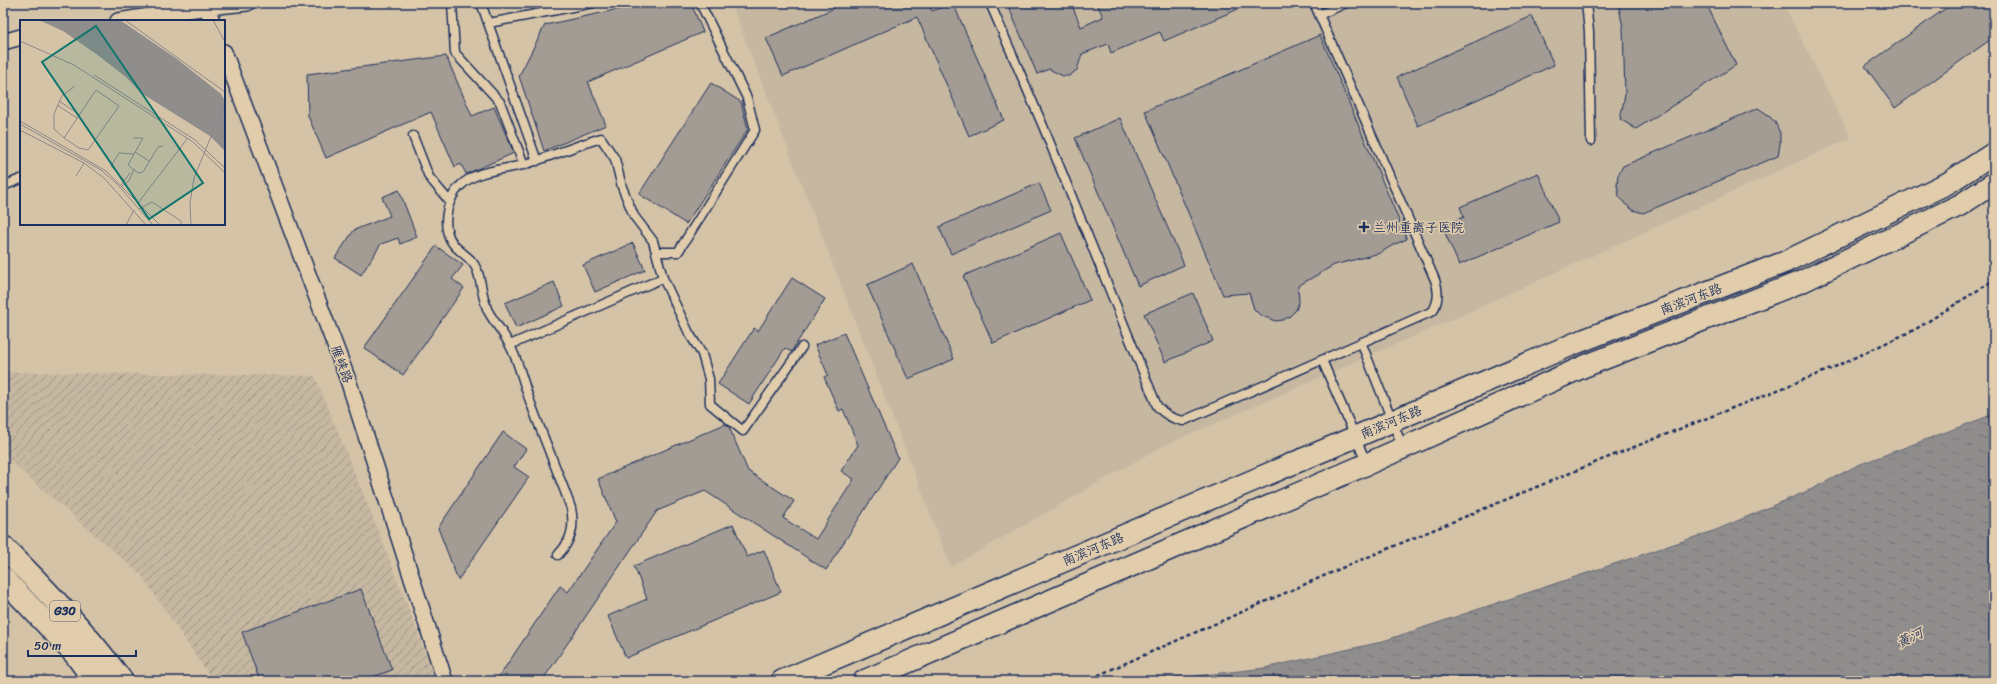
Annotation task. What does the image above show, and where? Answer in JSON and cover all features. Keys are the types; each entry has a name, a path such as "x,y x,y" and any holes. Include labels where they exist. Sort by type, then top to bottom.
{"highway":[{"name":"G30","path":"3,547 35,578 88,637 122,681"},
{"name":"G30","path":"3,578 76,655 95,681"}],"main road":[{"name":"南滨河东路","path":"782,681 1576,343 1785,262 1948,183 1994,153"},
{"name":"南滨河东路","path":"864,681 1367,464 1585,366 1803,282 1960,206 1994,183"}],"street":[{"path":"122,20 154,13 208,10 247,3"},
{"path":"3,42 20,37"},
{"name":"雁峡路","path":"225,55 348,380 446,681"}],"lane":[{"path":"452,3 455,53 500,102 524,165"},
{"path":"481,3 537,161"},
{"path":"489,23 593,3"},
{"path":"656,252 678,252 755,130 747,98 700,3"},
{"path":"990,3 1043,126 1157,406 1164,414 1173,419 1184,421 1433,311 1437,303 1438,287 1314,3"},
{"path":"1319,14 1346,3"},
{"path":"1586,3 1589,32 1591,141"},
{"path":"413,136 430,177 450,202"},
{"path":"558,556 567,546 572,534 574,521 571,508 529,401 510,345 488,310 476,268 451,242 447,230 446,218 450,202 458,188 471,178 486,171 502,170 524,165 601,138 615,159 622,187 634,216 653,241 663,278 689,333 702,354 709,379 710,404 743,431 802,347"},
{"path":"3,186 20,179"},
{"path":"510,345 663,278"},
{"path":"1361,342 1403,448"},
{"path":"1322,360 1367,464"}],"path":[{"path":"1085,681 1351,564 1599,461 1828,370 1916,329 1994,280"}],"shaded area":[{"name":"兰州重离子医院","path":"731,3 1783,3 1851,138 1460,316 1159,448 951,567"},
{"path":"3,372 315,376 380,535 436,681 213,681 141,575 11,462 3,451"}],"water":[{"name":"黄河","path":"1994,414 1994,681 1145,681 1162,677 1187,677 1265,668 1377,643 1716,530 1812,489 1858,465"}],"building":[{"path":"647,3 691,3 703,32 588,82 606,125 544,151 519,76 545,25"},
{"path":"846,3 928,3 932,11 953,3 1004,120 969,136 917,17 783,76 766,38"},
{"path":"1007,3 1071,3 1081,27 1103,17 1097,3 1252,3 1164,41 1160,32 1111,53 1108,44 1082,54 1077,70 1069,76 1063,76 1049,69 1037,74"},
{"path":"1618,3 1706,3 1736,65 1636,129 1620,119 1625,95 1623,27"},
{"path":"1953,3 1994,3 1994,37 1895,108 1865,66"},
{"path":"1532,16 1554,65 1418,126 1397,77"},
{"path":"1320,35 1407,239 1380,253 1334,265 1298,286 1299,302 1296,310 1283,320 1275,321 1260,315 1254,309 1249,293 1223,295 1145,111"},
{"path":"446,56 472,116 494,107 514,153 466,174 461,164 455,167 431,112 326,158 308,116 307,74"},
{"path":"711,83 741,102 748,129 686,224 639,194"},
{"path":"1758,108 1775,122 1780,133 1778,156 1643,213 1633,210 1625,204 1619,196 1617,185 1618,175 1623,166"},
{"path":"1120,118 1184,265 1138,286 1075,138"},
{"path":"1538,173 1559,222 1459,265 1442,226 1464,217 1460,207"},
{"path":"1039,183 1051,210 951,254 939,227"},
{"path":"399,190 417,237 400,244 398,238 381,244 361,275 335,258 354,230 390,216 382,197"},
{"path":"1061,233 1090,300 993,343 963,276"},
{"path":"633,243 645,270 595,292 583,265"},
{"path":"436,246 463,265 452,279 464,288 403,375 364,348"},
{"path":"913,264 954,359 908,379 867,285"},
{"path":"792,278 825,299 791,352 785,348 749,404 718,384 754,328 758,331"},
{"path":"554,282 564,306 516,328 505,303"},
{"path":"1193,293 1213,341 1165,362 1144,314"},
{"path":"844,333 898,458 826,570 705,491 657,511 542,681 496,681 560,586 568,592 616,522 598,479 725,424 729,427 748,471 794,501 783,518 816,539 854,479 841,471 858,445 843,409 839,411 824,377 828,375 815,345"},
{"path":"503,432 526,449 514,467 529,477 458,580 438,528"},
{"path":"733,524 747,557 764,550 781,592 626,658 608,616 647,599 634,566"},
{"path":"361,589 392,670 361,681 260,681 242,632"}],"place":[{"name":"兰州重离子医院","path":"1364,227"}]}
